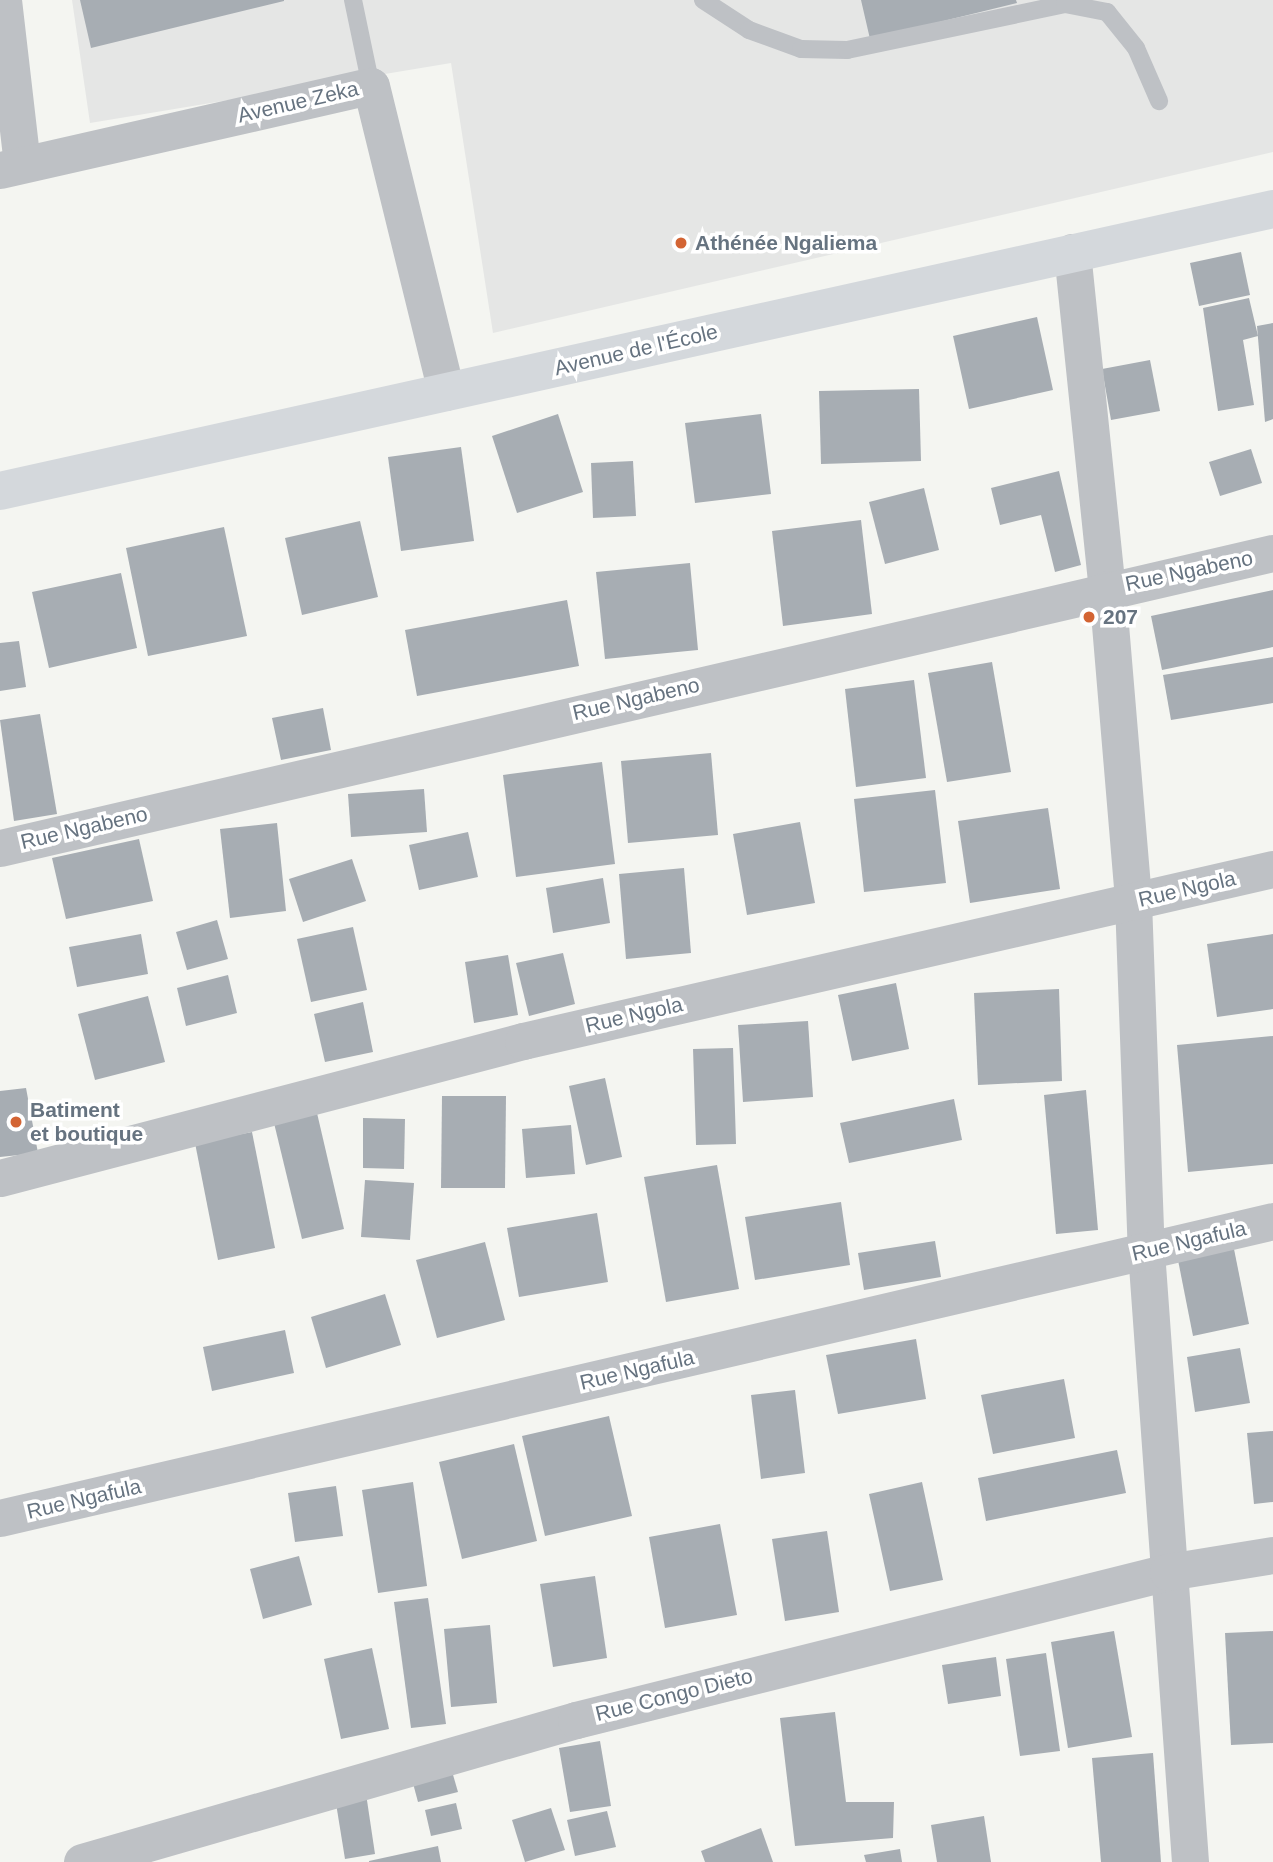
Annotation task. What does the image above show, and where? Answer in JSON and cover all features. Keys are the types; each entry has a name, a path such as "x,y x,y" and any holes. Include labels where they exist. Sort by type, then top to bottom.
{"main road":[{"name":"Avenue de l'École","path":"0,491 1273,209"}],"street":[{"path":"3,0 11,167"},
{"name":"Avenue Zeka","path":"11,167 371,86 446,392"},
{"path":"1072,252 1107,589 1133,901 1146,1251 1189,1862"},
{"name":"Rue Ngabeno","path":"0,848 1107,589 1273,553"},
{"name":"Rue Ngola","path":"0,1178 523,1041 1273,869"},
{"name":"Rue Ngafula","path":"0,1518 1273,1222"},
{"name":"Rue Congo Dieto","path":"82,1862 576,1720 1168,1572 1273,1555"}],"lane":[{"path":"353,0 371,86"},
{"path":"703,0 749,30 801,49 847,50 1065,4 1107,12 1136,48 1159,101"}],"shaded area":[{"name":"Athénée Ngaliema","path":"72,0 1273,0 1273,152 493,333 451,63 90,123"}],"building":[{"path":"80,0 284,0 284,1 91,48"},
{"path":"861,0 1016,0 1017,3 870,39"},
{"path":"1241,252 1250,295 1199,306 1190,263"},
{"path":"1249,298 1258,336 1243,340 1254,405 1218,411 1203,308"},
{"path":"1037,317 1053,390 969,409 953,336"},
{"path":"1273,323 1273,419 1265,422 1257,326"},
{"path":"1150,360 1160,411 1111,420 1102,369"},
{"path":"919,389 921,461 821,464 819,391"},
{"path":"558,414 583,492 517,513 492,436"},
{"path":"761,414 771,494 695,503 685,423"},
{"path":"461,447 474,541 401,551 388,457"},
{"path":"1251,449 1262,483 1220,496 1209,462"},
{"path":"633,461 636,516 593,518 591,463"},
{"path":"1059,471 1081,565 1055,572 1041,515 1000,525 991,488"},
{"path":"924,488 939,550 885,564 869,502"},
{"path":"861,520 872,614 783,626 772,531"},
{"path":"360,521 378,597 302,615 285,538"},
{"path":"224,527 247,636 148,656 126,548"},
{"path":"690,563 698,650 605,659 596,572"},
{"path":"121,573 137,648 49,668 32,592"},
{"path":"1273,590 1273,647 1162,670 1151,616"},
{"path":"567,600 579,666 417,696 405,630"},
{"path":"19,641 26,687 0,691 0,643"},
{"path":"1273,657 1273,703 1171,720 1163,675"},
{"path":"992,662 1011,772 947,782 928,673"},
{"path":"914,680 926,778 856,787 845,689"},
{"path":"323,708 331,750 281,760 272,718"},
{"path":"40,714 57,814 14,821 0,720"},
{"path":"711,753 718,835 628,843 621,761"},
{"path":"602,762 615,864 516,877 503,775"},
{"path":"424,789 427,832 351,837 348,794"},
{"path":"935,790 946,883 864,892 854,799"},
{"path":"1048,808 1060,889 970,903 958,821"},
{"path":"800,822 815,903 747,915 733,834"},
{"path":"277,823 286,911 230,918 220,829"},
{"path":"468,832 478,877 419,890 409,845"},
{"path":"139,839 153,901 66,919 52,858"},
{"path":"352,859 366,901 303,922 289,879"},
{"path":"684,868 691,953 626,959 619,874"},
{"path":"603,878 610,923 553,933 546,888"},
{"path":"217,920 228,959 187,970 176,932"},
{"path":"353,927 367,990 311,1002 297,939"},
{"path":"141,934 148,974 77,987 69,947"},
{"path":"1273,934 1273,1009 1217,1017 1207,944"},
{"path":"563,953 575,1004 529,1016 516,963"},
{"path":"508,955 518,1015 474,1023 465,962"},
{"path":"228,975 237,1013 186,1026 177,988"},
{"path":"896,983 909,1049 852,1061 838,995"},
{"path":"1059,989 1062,1081 978,1085 974,993"},
{"path":"148,996 165,1062 95,1080 78,1014"},
{"path":"363,1002 373,1052 325,1062 314,1014"},
{"path":"808,1021 813,1097 743,1102 738,1025"},
{"path":"1273,1036 1273,1164 1188,1172 1177,1045"},
{"path":"733,1048 736,1144 696,1145 693,1049"},
{"path":"605,1078 622,1157 586,1165 569,1086"},
{"name":"Batiment et boutique","path":"26,1088 38,1153 0,1157 0,1091"},
{"path":"1086,1090 1098,1230 1056,1234 1044,1095"},
{"path":"442,1096 506,1096 505,1188 441,1188"},
{"path":"954,1099 962,1140 849,1163 840,1123"},
{"path":"317,1113 344,1229 302,1239 274,1123"},
{"path":"363,1118 405,1119 404,1169 363,1168"},
{"path":"571,1125 575,1174 526,1178 522,1129"},
{"path":"252,1132 275,1248 218,1260 195,1143"},
{"path":"717,1165 739,1289 666,1302 644,1177"},
{"path":"365,1180 414,1183 410,1240 361,1237"},
{"path":"841,1202 850,1265 755,1280 745,1217"},
{"path":"597,1213 608,1282 519,1297 507,1228"},
{"path":"935,1241 941,1277 864,1290 858,1253"},
{"path":"485,1242 505,1320 437,1338 416,1260"},
{"path":"1233,1244 1249,1324 1193,1336 1177,1255"},
{"path":"385,1294 401,1345 326,1368 311,1317"},
{"path":"285,1330 294,1373 212,1391 203,1347"},
{"path":"916,1339 926,1399 838,1414 826,1355"},
{"path":"1240,1348 1250,1403 1195,1412 1187,1357"},
{"path":"1064,1379 1075,1438 993,1454 981,1395"},
{"path":"795,1390 805,1473 761,1479 751,1395"},
{"path":"609,1416 632,1516 545,1536 522,1436"},
{"path":"1273,1431 1273,1502 1254,1504 1247,1433"},
{"path":"514,1444 537,1541 462,1559 439,1462"},
{"path":"1117,1450 1126,1493 986,1521 978,1478"},
{"path":"413,1482 427,1586 378,1593 362,1490"},
{"path":"922,1482 943,1580 890,1591 869,1494"},
{"path":"336,1486 343,1536 295,1542 288,1493"},
{"path":"720,1524 737,1615 665,1628 649,1537"},
{"path":"827,1531 839,1612 785,1621 772,1539"},
{"path":"299,1556 312,1605 263,1619 250,1569"},
{"path":"595,1576 607,1658 553,1667 540,1584"},
{"path":"428,1598 446,1724 411,1728 394,1602"},
{"path":"490,1625 497,1703 451,1707 444,1629"},
{"path":"1114,1631 1132,1737 1068,1748 1051,1642"},
{"path":"1273,1631 1273,1743 1231,1745 1225,1633"},
{"path":"372,1648 389,1729 341,1739 324,1659"},
{"path":"1046,1653 1060,1751 1020,1756 1006,1659"},
{"path":"996,1657 1001,1696 948,1704 942,1665"},
{"path":"835,1712 846,1802 894,1802 893,1838 795,1846 780,1718"},
{"path":"600,1741 611,1806 570,1812 559,1748"},
{"path":"1153,1753 1161,1862 1101,1862 1092,1758"},
{"path":"449,1761 458,1792 418,1802 410,1772"},
{"path":"365,1787 375,1854 345,1859 334,1791"},
{"path":"456,1803 462,1829 431,1836 425,1810"},
{"path":"551,1808 565,1850 525,1862 512,1820"},
{"path":"607,1811 616,1847 575,1856 567,1820"},
{"path":"984,1816 991,1862 937,1862 931,1825"},
{"path":"761,1828 773,1862 705,1862 701,1851"},
{"path":"438,1846 441,1862 369,1862 369,1861"},
{"path":"900,1849 902,1862 866,1862 864,1855"}],"place":[{"name":"Athénée Ngaliema","path":"681,243"},
{"name":"207","path":"1089,617"},
{"name":"Batiment et boutique","path":"16,1122"}]}
